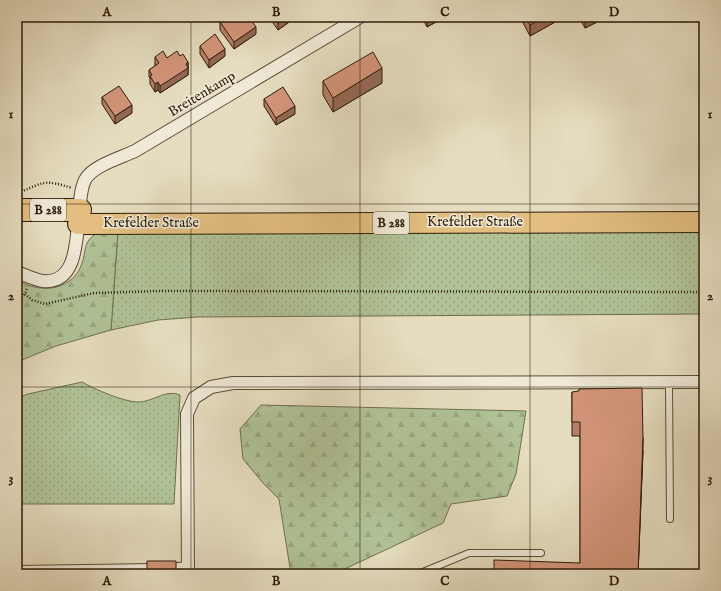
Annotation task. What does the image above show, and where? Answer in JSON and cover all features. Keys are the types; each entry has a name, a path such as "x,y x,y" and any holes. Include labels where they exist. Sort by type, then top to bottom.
{"highway":[{"name":"Krefelder Straße","path":"17,210 80,208"},
{"name":"Krefelder Straße","path":"17,224 80,208"}],"main road":[{"name":"Krefelder Straße","path":"80,208 704,208"},
{"name":"Krefelder Straße","path":"80,208 704,222"}],"street":[{"name":"Breitenkamp","path":"80,208 85,179 95,169 135,152 360,17"},
{"path":"17,272 43,281 61,277 68,269 72,257 80,208"},
{"path":"188,570 187,414 194,398 211,387 233,383 704,382"}],"lane":[{"path":"669,382 670,519"},
{"path":"418,574 469,553 541,553"},
{"path":"17,569 131,567 188,570"},
{"path":"131,567 131,574"}],"path":[{"path":"17,193 46,182 58,184 80,208"},
{"path":"17,301 25,294 32,300 45,304 94,293 161,291 704,292"}],"green space":[{"path":"101,231 118,231 111,330 56,346 17,362 17,281 38,288 53,288 65,284 78,272 90,238"},
{"path":"118,231 704,231 704,314 198,317 158,320 111,330"},
{"path":"82,382 109,395 138,402 169,394 180,395 174,504 17,504 17,398 28,394"},
{"path":"261,405 526,411 516,474 507,496 451,504 443,523 334,574 291,574 279,499 243,459 240,429"}],"building":[{"path":"228,17 230,19 232,17 249,17 256,27 234,42 220,22"},
{"path":"274,17 286,17 278,23"},
{"path":"525,17 545,17 530,25"},
{"path":"583,17 592,17 585,21"},
{"path":"215,34 225,49 209,60 200,46"},
{"path":"163,51 167,58 177,51 180,56 183,54 188,62 186,64 188,68 160,86 158,82 155,84 150,76 152,75 149,70 159,63 155,57"},
{"path":"373,52 382,68 333,98 323,81"},
{"path":"119,86 132,105 115,116 102,97"},
{"path":"283,87 295,106 276,118 264,99"},
{"path":"642,388 643,437 638,574 494,574 494,560 580,563 580,422 572,422 572,392 579,391 579,389"},
{"path":"147,561 176,561 176,574 147,574"}]}
